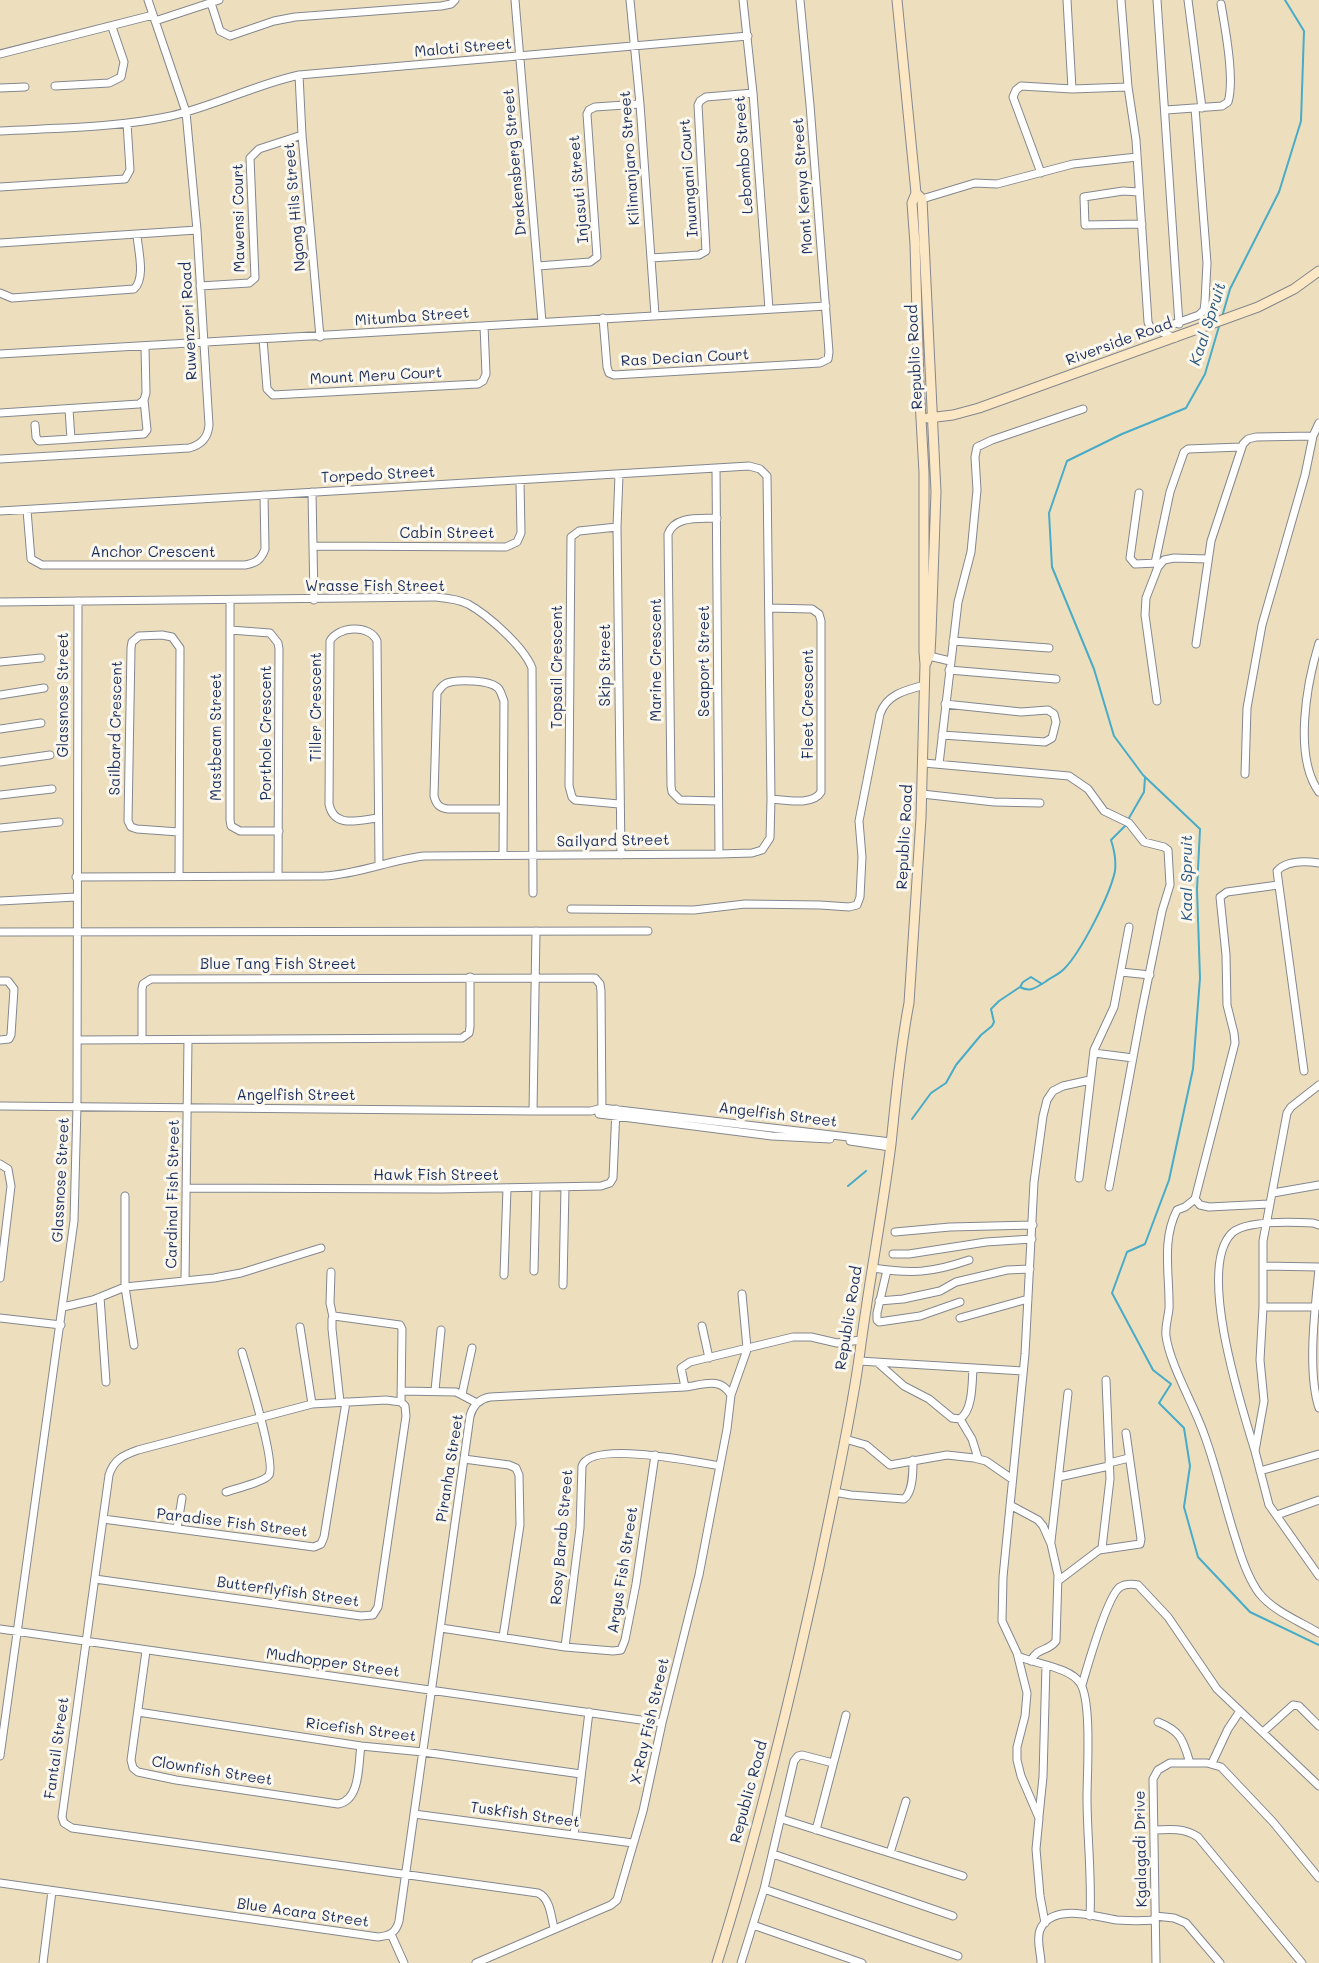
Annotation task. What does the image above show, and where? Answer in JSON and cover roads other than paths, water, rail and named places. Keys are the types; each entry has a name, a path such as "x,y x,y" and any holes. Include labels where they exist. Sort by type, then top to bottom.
{"street":[{"name":"Ruwenzori Road","path":"0,459 189,448 197,446 205,438 208,430 197,230 186,112 148,0"},
{"path":"0,54 154,18 219,0"},
{"path":"212,3 220,31 230,36 284,19 441,6 451,4 454,0"},
{"name":"Drakensberg Street","path":"515,0 542,322"},
{"name":"Kilimanjaro Street","path":"630,0 656,315"},
{"name":"Lebombo Street","path":"744,0 768,309"},
{"name":"Mont Kenya Street","path":"800,0 829,352 827,360 818,364"},
{"name":"Republic Road","path":"717,1963 791,1690 845,1439 873,1268 891,1144 903,1032 909,1003 924,763 925,685 931,634 936,492 919,196 897,0"},
{"path":"1067,0 1072,89"},
{"path":"1121,0 1128,87 1137,158 1148,322 1150,327 1175,338"},
{"path":"1157,0 1179,324"},
{"path":"1157,330 1199,315 1204,310 1207,293 1198,108 1188,0"},
{"path":"1166,110 1226,105 1230,97 1228,56 1221,4"},
{"path":"55,86 109,82 121,77 124,62 111,27"},
{"name":"Maloti Street","path":"0,132 127,123 186,112 268,82 298,75 748,36"},
{"name":"Ngong Hils Street","path":"298,75 320,336"},
{"path":"1041,173 1013,97 1016,90 1022,86 1072,89 1128,87"},
{"path":"0,88 25,87"},
{"name":"Inuangani Court","path":"651,258 699,255 706,251 698,105 700,100 706,98 753,93"},
{"name":"Injasuti Street","path":"538,266 590,262 597,257 587,114 595,107 640,104"},
{"path":"0,187 125,178 130,170 127,123"},
{"name":"Mawensi Court","path":"200,286 249,283 255,278 250,158 258,149 302,135"},
{"path":"919,196 975,183 997,184 1085,162 1137,158"},
{"path":"1139,192 1123,191 1084,197 1085,225 1142,224"},
{"name":"Republic Road","path":"919,196 912,203 924,473 924,652 927,660"},
{"path":"0,243 197,230"},
{"path":"0,293 12,298 134,289 140,277 137,235"},
{"name":"Riverside Road","path":"921,419 953,415 979,408 1227,319 1278,298 1319,271"},
{"name":"Mitumba Street","path":"0,354 825,306"},
{"name":"Ras Decian Court","path":"603,318 607,367 614,375 818,364"},
{"name":"Mount Meru Court","path":"263,339 267,389 275,396 480,383 485,378 484,326"},
{"path":"35,425 36,437 39,441 144,434 147,430 144,400 146,393 144,346"},
{"path":"0,413 134,405 144,400"},
{"path":"69,409 71,439"},
{"path":"939,764 960,588 971,552 977,490 975,457 977,447 1002,436 1083,409"},
{"path":"1245,774 1247,708 1252,673 1267,604 1305,475 1313,436 1319,423"},
{"path":"1196,645 1208,559 1216,521 1241,447 1245,441 1252,438 1313,436"},
{"path":"1157,701 1145,606 1158,563 1170,492 1184,452 1188,448 1241,447"},
{"name":"Torpedo Street","path":"0,511 749,466 758,468"},
{"name":"Seaport Street","path":"716,468 719,854"},
{"name":"Sailyard Street","path":"76,877 336,875 424,856 759,852 766,847 770,838 771,799 768,480 766,473 758,468"},
{"name":"Skip Street","path":"619,475 621,855"},
{"name":"Cabin Street","path":"314,546 506,547 517,542 521,533 520,481"},
{"path":"312,492 314,600"},
{"path":"1139,493 1130,558 1135,564 1158,563 1174,558 1208,559"},
{"name":"Anchor Crescent","path":"27,510 31,559 42,565 245,565 255,563 262,558 265,549 264,495"},
{"name":"Marine Crescent","path":"717,518 680,521 674,524 668,534 672,792 680,800 718,801"},
{"name":"Topsail Crescent","path":"618,527 586,529 571,537 569,786 575,800 619,804"},
{"name":"Wrasse Fish Street","path":"0,602 435,597 457,600 475,609 524,654 532,668 534,678 533,893"},
{"name":"Mastbeam Street","path":"230,600 231,826 240,831 279,831"},
{"name":"Glassnose Street","path":"0,1756 74,1221 77,1106 78,601"},
{"name":"Fleet Crescent","path":"769,608 815,610 820,617 821,633 821,792 811,800 771,799"},
{"name":"Porthole Crescent","path":"230,630 270,633 278,643 278,876"},
{"name":"Tiller Crescent","path":"378,818 341,821 333,815 329,804 330,641 334,635 345,631 367,630 377,641 379,865"},
{"name":"Sailbard Crescent","path":"179,832 137,829 128,821 131,648 132,642 139,636 172,637 180,648 179,876"},
{"path":"953,641 1049,648"},
{"path":"1319,642 1307,694 1304,724 1310,772 1319,792"},
{"path":"0,662 41,658"},
{"path":"927,660 950,661"},
{"path":"949,670 1056,679"},
{"path":"502,809 448,809 441,808 436,803 434,796 437,693 446,684 485,682 498,688 502,694 504,701 503,855"},
{"path":"571,909 694,910 745,904 849,907 857,905 860,897 862,857 859,821 880,714 883,706 894,695 925,685"},
{"path":"0,695 44,688"},
{"path":"942,735 1045,742 1052,738 1056,722 1054,714 1048,710 1015,711 945,704"},
{"path":"0,729 41,723"},
{"path":"0,762 50,755"},
{"path":"924,763 1068,776 1088,789 1104,811 1129,823 1144,842 1167,849 1170,885 1162,911 1108,1187"},
{"path":"0,795 52,789"},
{"path":"922,794 994,802 1040,803"},
{"path":"0,828 59,822"},
{"path":"1304,1071 1277,871 1280,867 1297,862 1319,863"},
{"path":"1278,885 1227,892 1220,897 1226,955 1227,1011 1235,1039 1195,1199 1176,1212 1166,1263 1169,1294 1166,1338 1207,1441 1229,1519 1251,1580 1262,1596 1277,1609 1319,1633"},
{"path":"0,901 76,897"},
{"path":"1079,1178 1094,1053 1114,1007 1129,927"},
{"path":"532,1111 536,931"},
{"path":"0,932 648,931"},
{"path":"1121,972 1150,975"},
{"name":"Blue Tang Fish Street","path":"142,1040 142,989 143,984 151,979 536,976 595,978 600,984 602,1111"},
{"path":"77,1040 462,1038 469,1033 470,1027 470,977"},
{"path":"0,981 8,981 14,988 11,1038 0,1040"},
{"path":"188,1040 188,1107"},
{"path":"1094,1053 1133,1058"},
{"path":"1039,1818 1021,1776 1017,1760 1027,1696 1018,1656 1004,1626 1002,1616 1023,1371 1034,1182 1042,1125 1050,1095 1057,1089 1090,1080"},
{"path":"1255,1451 1264,1407 1260,1360 1263,1266 1269,1204 1287,1113 1291,1107 1319,1085"},
{"name":"Angelfish Street","path":"0,1106 602,1111 772,1136 891,1144"},
{"name":"Cardinal Fish Street","path":"185,1281 188,1107"},
{"name":"Hawk Fish Street","path":"187,1188 536,1188 607,1185 612,1181 616,1112"},
{"path":"0,1164 8,1169 11,1186 0,1278"},
{"path":"1273,1193 1319,1185"},
{"path":"563,1284 565,1187"},
{"path":"504,1275 507,1188"},
{"path":"534,1271 536,1188"},
{"path":"125,1196 125,1287 134,1346"},
{"path":"1195,1199 1200,1205 1209,1207 1269,1204"},
{"path":"1319,1225 1266,1223 1240,1229 1231,1235 1220,1262 1218,1276 1221,1315 1229,1358 1269,1504 1316,1566 1319,1576"},
{"path":"895,1232 950,1227 1033,1225"},
{"path":"893,1254 912,1254 986,1242 1032,1239"},
{"path":"63,1307 100,1297 125,1287 214,1278 256,1269 321,1248"},
{"path":"873,1268 907,1273 926,1271 969,1260"},
{"path":"1263,1266 1319,1268 1314,1387 1319,1408"},
{"path":"879,1301 917,1297 940,1291 950,1284 963,1280 1007,1270 1030,1269"},
{"path":"887,1270 876,1318 880,1322 920,1316 960,1302"},
{"path":"331,1272 332,1329 343,1402"},
{"path":"742,1294 748,1347"},
{"path":"100,1297 106,1382"},
{"path":"960,1318 1028,1299"},
{"path":"1263,1307 1316,1307"},
{"path":"333,1317 400,1325 402,1329 401,1391 403,1404"},
{"path":"0,1318 61,1325"},
{"path":"702,1326 709,1358"},
{"path":"300,1327 312,1404"},
{"path":"435,1390 441,1330"},
{"path":"685,1387 682,1366 690,1362 802,1336 831,1343 861,1340"},
{"name":"X-Ray Fish Street","path":"476,1963 615,1903 643,1810 699,1575 732,1405 731,1395 748,1347"},
{"path":"462,1394 472,1348"},
{"path":"226,1492 265,1479 270,1474 270,1461 260,1417 242,1352"},
{"path":"859,1361 1023,1371"},
{"path":"877,1362 904,1386 929,1399 952,1418 960,1419 964,1418 967,1409 973,1368"},
{"path":"1102,1548 1110,1479 1106,1380"},
{"name":"Piranha Street","path":"431,1690 470,1416 477,1403 490,1397 685,1387 718,1383 727,1388 731,1395"},
{"path":"401,1391 435,1390 462,1394 477,1403"},
{"path":"1051,1544 1068,1393"},
{"name":"Fantail Street","path":"403,1404 386,1400 312,1404 138,1450 120,1457 113,1464 109,1475 61,1810 64,1823 72,1828 540,1894 549,1906 554,1928"},
{"name":"Paradise Fish Street","path":"103,1519 314,1547 321,1544 326,1531 343,1402"},
{"name":"Butterflyfish Street","path":"95,1579 361,1616 373,1615 378,1607 381,1593 406,1416 403,1404"},
{"path":"960,1419 972,1439 978,1458"},
{"path":"1058,1581 1102,1548 1133,1546 1141,1542 1126,1434"},
{"path":"845,1439 866,1445 891,1465 949,1455 978,1458 1012,1479"},
{"name":"Rosy Barab Street","path":"565,1647 580,1528 583,1462 588,1457 602,1454 655,1455 720,1466"},
{"path":"1260,1471 1319,1454"},
{"name":"Argus Fish Street","path":"441,1628 565,1647 617,1652 624,1647 636,1584 655,1455"},
{"path":"1059,1477 1129,1458"},
{"path":"464,1459 509,1465 516,1468 519,1475 520,1525 503,1637"},
{"path":"834,1492 904,1499 908,1495 913,1479 913,1460"},
{"path":"177,1529 182,1498"},
{"path":"1276,1515 1319,1500"},
{"path":"1010,1504 1038,1520 1043,1526 1057,1566 1056,1641 1052,1646 1036,1652 1031,1661"},
{"path":"1090,1916 1088,1752 1082,1685 1105,1614 1116,1591 1122,1586 1135,1584 1143,1589 1168,1617 1213,1683 1319,1786"},
{"name":"Mudhopper Street","path":"0,1629 662,1723"},
{"name":"Clownfish Street","path":"146,1651 131,1760 133,1768 138,1773 342,1803 351,1798 354,1791 362,1746"},
{"path":"1018,1656 1068,1673 1082,1685"},
{"path":"1045,1923 1036,1849 1043,1776 1046,1665"},
{"path":"0,1688 9,1690"},
{"path":"404,1963 391,1934 398,1925 431,1690"},
{"path":"1263,1732 1293,1705 1299,1706 1319,1726"},
{"path":"1240,1710 1212,1763 1221,1767 1250,1797 1319,1878"},
{"name":"Ricefish Street","path":"138,1712 362,1746 423,1752 580,1774"},
{"path":"574,1835 589,1712"},
{"path":"816,1830 846,1715"},
{"path":"1158,1722 1173,1728 1179,1734 1184,1742 1190,1763"},
{"path":"742,1963 782,1819 792,1768 798,1756 833,1763"},
{"name":"Kgalagadi Drive","path":"1156,1963 1153,1793 1155,1774 1166,1764 1212,1763"},
{"path":"890,1853 906,1801"},
{"name":"Tuskfish Street","path":"414,1814 633,1843"},
{"path":"782,1819 963,1876"},
{"path":"1154,1830 1179,1830 1190,1832 1198,1837 1302,1963"},
{"path":"773,1854 953,1916"},
{"name":"Blue Acara Street","path":"0,1883 378,1937 391,1934"},
{"path":"764,1889 958,1956"},
{"path":"43,1963 52,1891"},
{"path":"1041,1963 1038,1938 1045,1923 1057,1915 1066,1913 1130,1921 1174,1918 1186,1923 1220,1963"},
{"path":"753,1925 862,1963"}],"waterway":[{"name":"Kaal Spruit","path":"1222,317 1230,289 1279,192 1301,121 1304,31 1285,0"},
{"name":"Kaal Spruit","path":"1220,323 1205,374 1186,408 1122,434 1067,461 1049,513 1052,567 1094,669 1114,736 1143,775 1200,829 1197,889 1200,978 1193,1069 1169,1180 1145,1244 1127,1252 1112,1293 1153,1370 1171,1384 1159,1403 1184,1428 1190,1466 1184,1507 1198,1557 1250,1612 1319,1645"},
{"path":"1129,818 1144,792 1145,777"},
{"path":"912,1119 931,1093 946,1083 956,1065 981,1035 992,1026 994,1022 991,1009 999,1001 1020,987 1027,989 1036,987 1062,971 1071,961 1101,908 1112,881 1115,871 1115,855 1111,840 1126,825"},
{"path":"1020,987 1031,977 1042,984"},
{"path":"848,1186 866,1171"}]}
